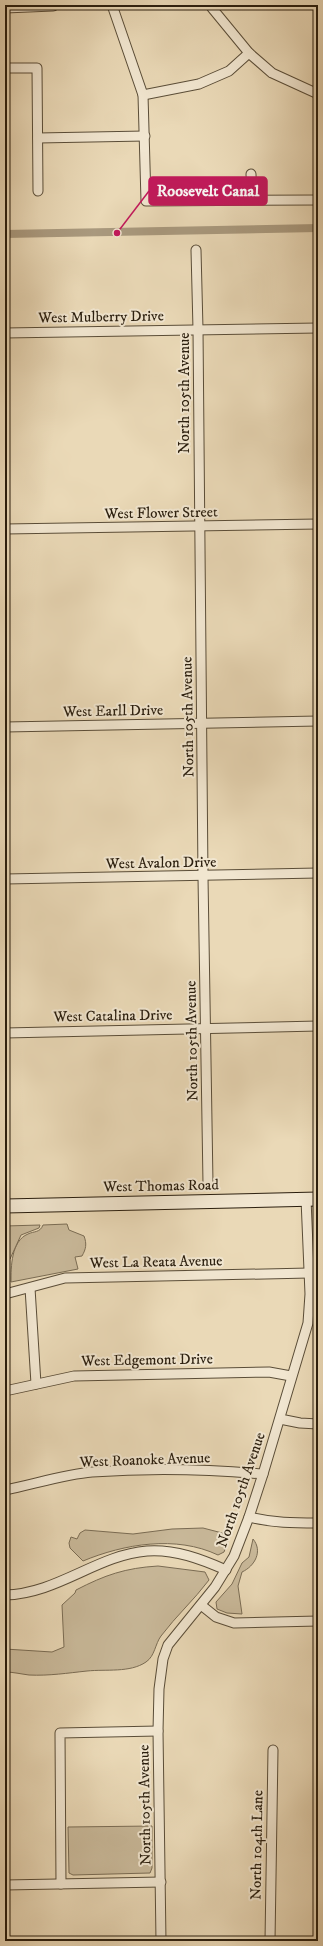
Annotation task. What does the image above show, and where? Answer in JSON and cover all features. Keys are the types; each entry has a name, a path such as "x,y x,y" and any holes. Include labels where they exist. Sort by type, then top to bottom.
{"main road":[{"name":"West Thomas Road","path":"5,1206 312,1199"}],"street":[{"path":"5,7 53,5"},
{"path":"112,5 143,95 146,201 318,200"},
{"path":"213,6 249,53 272,73 318,94"},
{"path":"143,95 200,84 229,70 249,53"},
{"path":"5,68 37,68 38,191"},
{"path":"38,138 145,136"},
{"path":"251,174 252,200"},
{"name":"North 105th Avenue","path":"196,250 208,1183"},
{"name":"West Mulberry Drive","path":"5,333 318,328"},
{"name":"West Flower Street","path":"5,529 318,524"},
{"name":"West Earll Drive","path":"5,727 318,721"},
{"name":"West Avalon Drive","path":"5,879 203,877 318,873"},
{"name":"West Catalina Drive","path":"5,1033 318,1026"},
{"name":"North 105th Avenue","path":"161,1941 158,1731 163,1659 168,1645 201,1605 234,1556 263,1474 308,1323 312,1199"},
{"name":"West La Reata Avenue","path":"5,1294 65,1278 309,1273"},
{"path":"30,1288 36,1384"},
{"path":"308,1323 318,1324"},
{"name":"West Edgemont Drive","path":"5,1391 74,1376 269,1372 291,1376"},
{"path":"280,1419 300,1423 318,1424"},
{"name":"West Roanoke Avenue","path":"5,1490 90,1472 155,1470 263,1474"},
{"path":"249,1517 280,1523 318,1523"},
{"path":"5,1595 28,1593 47,1588 111,1560 146,1551 162,1551 195,1557 226,1570"},
{"path":"201,1605 216,1617 234,1623 318,1621"},
{"path":"61,1884 60,1733 158,1731"},
{"name":"North 104th Lane","path":"270,1941 272,1750"},
{"path":"5,1885 161,1882"}],"shaded area":[{"path":"67,1224 69,1230 84,1236 86,1242 82,1256 75,1257 78,1269 11,1282 13,1255 18,1242 22,1237 39,1231 43,1225"},
{"path":"40,1225 39,1228 21,1235 10,1259 5,1242 5,1226"},
{"path":"203,1528 230,1535 224,1552 218,1555 185,1545 150,1544 115,1550 83,1561 70,1548 69,1543 71,1537 77,1539 80,1533 85,1530 133,1534 172,1529"},
{"path":"253,1539 257,1548 256,1558 251,1566 242,1572 238,1586 242,1614 227,1613 217,1609 216,1602 232,1584 242,1563 249,1557"},
{"path":"158,1566 205,1572 209,1580 161,1636 151,1657 146,1662 133,1668 51,1675 29,1675 5,1672 5,1649 52,1652 64,1647 62,1605 75,1593 76,1590 96,1580 116,1573 135,1568"},
{"path":"152,1826 152,1868 150,1873 73,1875 69,1873 68,1827"}],"waterway":[{"path":"5,234 318,228"}],"place":[{"name":"Roosevelt Canal","path":"117,233"}]}
